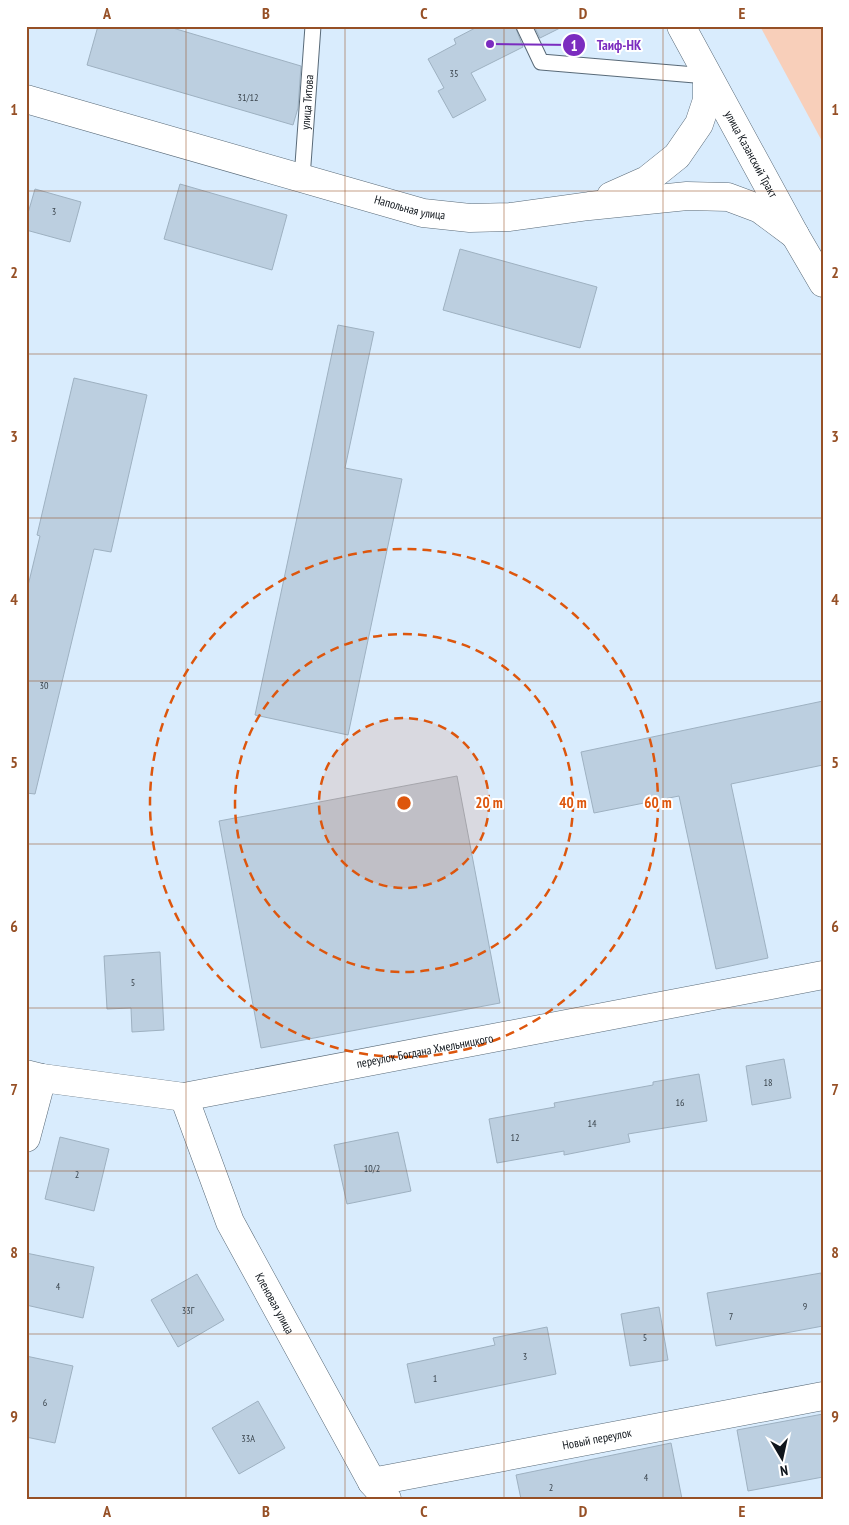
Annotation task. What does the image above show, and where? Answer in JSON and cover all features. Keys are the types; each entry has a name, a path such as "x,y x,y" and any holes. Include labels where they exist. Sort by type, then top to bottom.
{"street":[{"name":"улица Казанский Тракт","path":"681,26 823,283"},
{"path":"589,206 647,180 677,156 699,124 707,100 708,76"},
{"name":"Напольная улица","path":"26,99 423,213 470,218 510,217 589,206 687,196 728,198 760,209 795,235"},
{"name":"переулок Богдана Хмельницкого","path":"34,1076 184,1097 823,975"},
{"path":"26,1138 34,1076"},
{"name":"Кленовая улица","path":"184,1097 230,1222 379,1490"},
{"name":"Новый переулок","path":"379,1490 823,1396"}],"lane":[{"name":"улица Титова","path":"302,178 314,26"},
{"path":"524,26 541,62 708,76"}],"shaded area":[{"path":"760,26 823,26 823,143"}],"building":[{"path":"98,26 166,26 301,66 298,108 293,125 87,65"},
{"path":"479,26 515,26 523,47 471,73 486,100 453,118 438,91 444,88 428,59 456,44 454,39"},
{"path":"534,26 564,26 540,38"},
{"path":"180,184 287,215 272,270 164,239"},
{"path":"35,189 81,202 70,242 26,230 26,220"},
{"path":"460,249 597,287 580,348 443,310"},
{"path":"338,325 374,332 345,468 402,479 348,735 255,715"},
{"path":"74,378 147,395 111,552 94,549 35,794 26,793 26,594 40,536 37,535"},
{"path":"823,701 823,765 731,784 768,958 716,969 679,796 594,813 581,752"},
{"path":"457,776 500,1003 261,1048 219,821"},
{"path":"160,952 164,1030 132,1032 131,1008 107,1009 104,956"},
{"path":"784,1059 791,1098 752,1105 746,1066"},
{"path":"699,1074 707,1121 628,1134 630,1142 564,1155 564,1151 497,1163 489,1119 555,1107 554,1103 653,1085 653,1082"},
{"path":"398,1132 411,1191 347,1204 334,1145"},
{"path":"60,1137 109,1149 94,1211 45,1199"},
{"path":"26,1253 94,1267 83,1318 26,1305"},
{"path":"821,1273 823,1286 823,1326 716,1346 707,1293"},
{"path":"197,1274 224,1320 178,1347 151,1300"},
{"path":"659,1307 668,1360 630,1366 621,1314"},
{"path":"547,1327 556,1374 415,1403 407,1364 495,1345 493,1338"},
{"path":"26,1356 73,1366 55,1443 26,1437"},
{"path":"258,1401 285,1448 239,1474 212,1428"},
{"path":"823,1414 823,1477 748,1491 737,1430"},
{"path":"671,1443 682,1499 521,1499 516,1475"}],"place":[{"name":"Таиф-НК","path":"490,44"}]}
